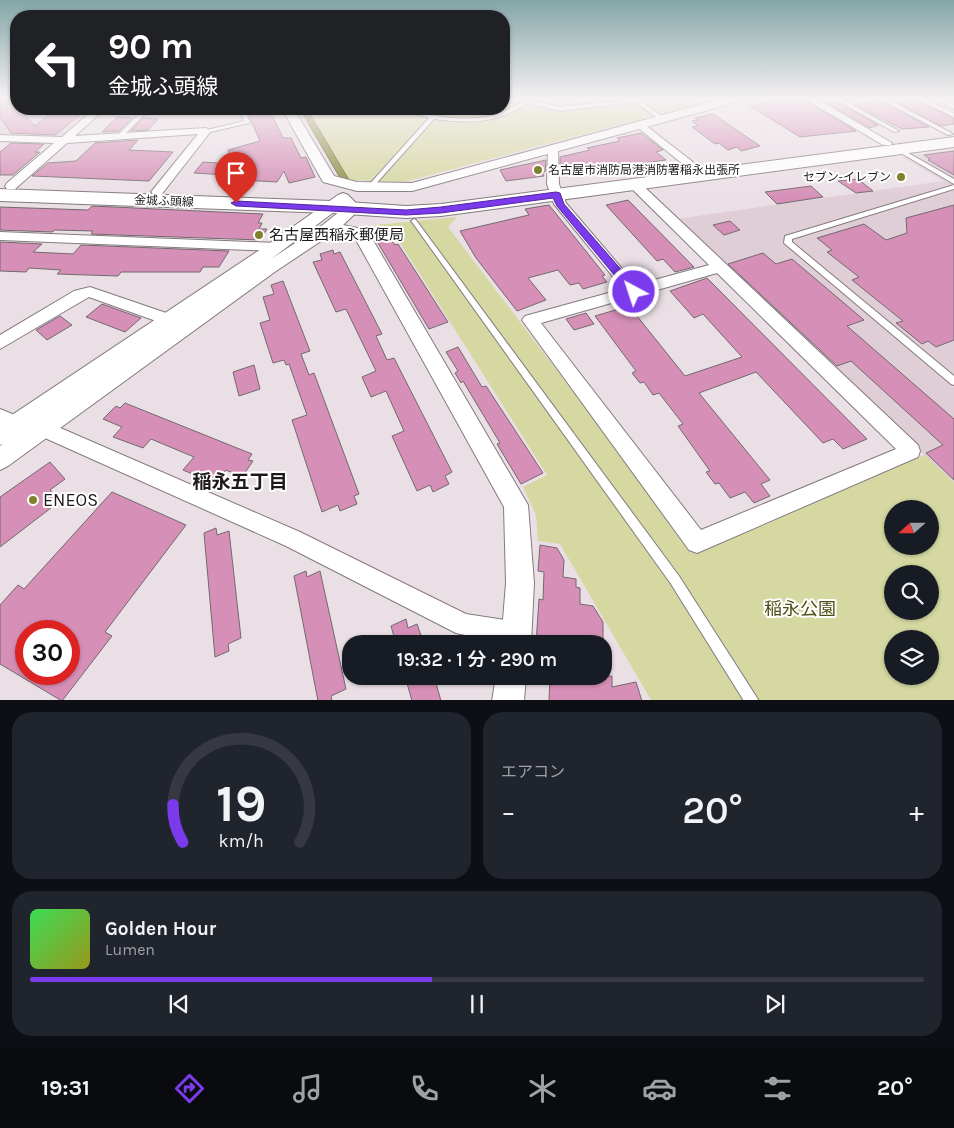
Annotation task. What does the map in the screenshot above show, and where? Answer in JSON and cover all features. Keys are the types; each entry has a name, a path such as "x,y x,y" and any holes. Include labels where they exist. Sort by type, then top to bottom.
{"main road":[{"name":"金城ふ頭線","path":"3,192 340,210 406,212 441,210 555,189 694,168 894,141 953,136"},
{"name":"金城ふ頭線","path":"555,189 634,184 894,141"},
{"name":"金城ふ頭線","path":"3,192 156,192 340,210"}],"street":[{"path":"3,192 74,132"},
{"path":"0,138 64,140 192,132"},
{"path":"156,192 205,132"},
{"path":"301,132 328,179 344,185 412,187 612,132"},
{"path":"649,132 694,168"},
{"path":"875,132 894,141"},
{"path":"553,148 555,189 560,204 634,292"},
{"path":"634,184 720,266 911,451 697,542 530,320 720,266"},
{"path":"5,426 170,320 276,247 340,210"},
{"path":"0,459 270,267 340,210"},
{"path":"340,210 361,234 516,505 520,583 517,635"},
{"path":"0,236 276,247"},
{"path":"0,343 80,295 90,292 170,320"},
{"path":"42,428 293,539 464,625 502,635"},
{"path":"508,700 509,685"}],"lane":[{"path":"121,135 124,132"},
{"path":"371,186 420,132"},
{"path":"882,132 954,182"},
{"path":"954,187 788,238 788,243 954,381"},
{"path":"414,221 674,580 752,700"}],"shaded area":[{"path":"0,132 68,132 64,135 55,137 0,135"},
{"path":"313,132 320,132 349,180 340,178"},
{"path":"954,150 954,483 676,219 943,181 902,157"}],"green space":[{"path":"320,132 593,132 404,182 349,180"},
{"name":"稲永公園","path":"457,217 448,227 696,554 925,455 954,483 954,700 651,700 560,544 538,541 536,515 523,487 547,475 393,232 374,237 372,234 375,225"}],"building":[{"path":"10,132 59,132 55,135"},
{"path":"256,132 280,132 283,138 291,138 301,158 306,157 315,177 289,183 284,171 277,182 240,180 243,176 194,173 203,162 233,164 228,150 260,141"},
{"path":"698,132 739,132 760,146 741,151 737,147 728,150 719,143 715,144"},
{"path":"791,132 850,132 800,137"},
{"path":"641,133 663,150 656,152 666,160 571,173 560,170 560,157 590,150 587,148 620,141 617,138"},
{"path":"138,140 129,150 173,152 149,181 32,176 48,163 76,161 95,143"},
{"path":"11,143 44,144 35,152 40,152 13,175 0,175 0,152"},
{"path":"954,151 954,175 928,160 930,159 924,155"},
{"path":"546,160 545,172 542,172 544,176 506,181 500,170"},
{"path":"858,179 873,191 856,193 838,181"},
{"path":"811,186 823,197 777,204 765,192"},
{"path":"628,200 694,267 675,272 663,259 657,261 606,205"},
{"path":"549,205 605,275 602,276 607,282 583,289 579,283 570,285 558,270 528,278 546,300 517,311 476,258 460,231 529,215 525,209"},
{"path":"954,205 954,340 936,347 928,341 922,344 896,323 903,321 852,280 859,277 827,252 832,250 817,238 864,224 886,240 907,233 906,218"},
{"path":"92,206 263,214 258,223 262,223 259,229 267,229 260,240 91,234 93,231 0,230 0,207 88,210"},
{"path":"730,221 740,230 724,235 713,225"},
{"path":"388,235 395,245 398,244 448,322 429,329 375,238"},
{"path":"0,242 42,244 33,252 73,254 81,245 229,251 219,267 203,267 200,272 121,272 118,276 57,274 61,270 29,268 26,272 0,271"},
{"path":"333,250 334,254 340,252 382,334 376,336 387,360 394,358 452,472 445,476 449,484 433,492 430,485 417,491 392,436 404,431 386,391 371,397 362,377 376,371 346,309 336,312 313,262 322,260 320,254"},
{"path":"763,253 776,264 792,259 864,320 847,326 954,419 954,480 926,453 943,445 851,361 837,366 728,264"},
{"path":"707,278 867,439 843,449 833,439 823,443 756,372 699,393 770,480 761,484 770,496 754,503 745,492 730,498 719,483 715,484 706,472 710,471 678,426 683,424 659,393 653,395 644,382 640,383 632,373 636,371 595,316 629,306 685,376 742,357 703,314 694,318 670,291"},
{"path":"283,281 310,351 301,354 309,375 314,373 359,494 354,496 357,504 340,511 338,505 322,512 292,420 307,415 289,364 286,365 284,360 273,363 260,323 270,320 263,297 274,294 271,285"},
{"path":"102,304 141,318 125,332 86,317"},
{"path":"586,313 594,324 574,330 566,319"},
{"path":"60,316 72,325 47,340 36,330"},
{"path":"458,347 482,387 486,386 543,473 521,484 497,444 500,443 463,381 461,383 455,373 458,371 446,352"},
{"path":"254,365 260,389 239,396 233,372"},
{"path":"125,403 252,454 248,460 253,461 242,477 226,470 216,484 183,470 194,457 151,439 143,448 113,437 122,427 103,419 116,406 120,408"},
{"path":"50,462 65,479 50,490 60,501 0,547 0,497"},
{"path":"112,492 186,525 105,632 112,636 80,678 80,620 15,620 15,673 0,664 0,605 18,585 24,589"},
{"path":"216,528 217,535 229,531 241,638 228,644 229,651 215,657 204,533"},
{"path":"540,545 557,548 564,560 563,577 576,579 576,587 580,588 580,604 593,606 603,622 603,635 537,635 539,599 543,600 544,572 538,571"},
{"path":"306,571 307,577 320,571 342,671 342,685 345,685 346,689 331,696 332,700 318,700 294,576"},
{"path":"406,619 408,628 417,624 421,635 394,635 391,626"},
{"path":"636,682 642,700 549,700 550,685 612,685 612,687"},
{"path":"35,685 74,685 63,700"},
{"path":"408,685 437,685 441,700 412,700"}],"place":[{"name":"名古屋市消防局港消防署稲永出張所","path":"538,170"},
{"name":"セブン-イレブン","path":"901,177"},
{"name":"名古屋西稲永郵便局","path":"259,235"},
{"name":"ENEOS","path":"33,500"}],"district":[{"name":"稲永五丁目","path":"240,481"}],"route":[{"path":"236,203 406,212 441,210 556,195 560,204 634,292"}]}
